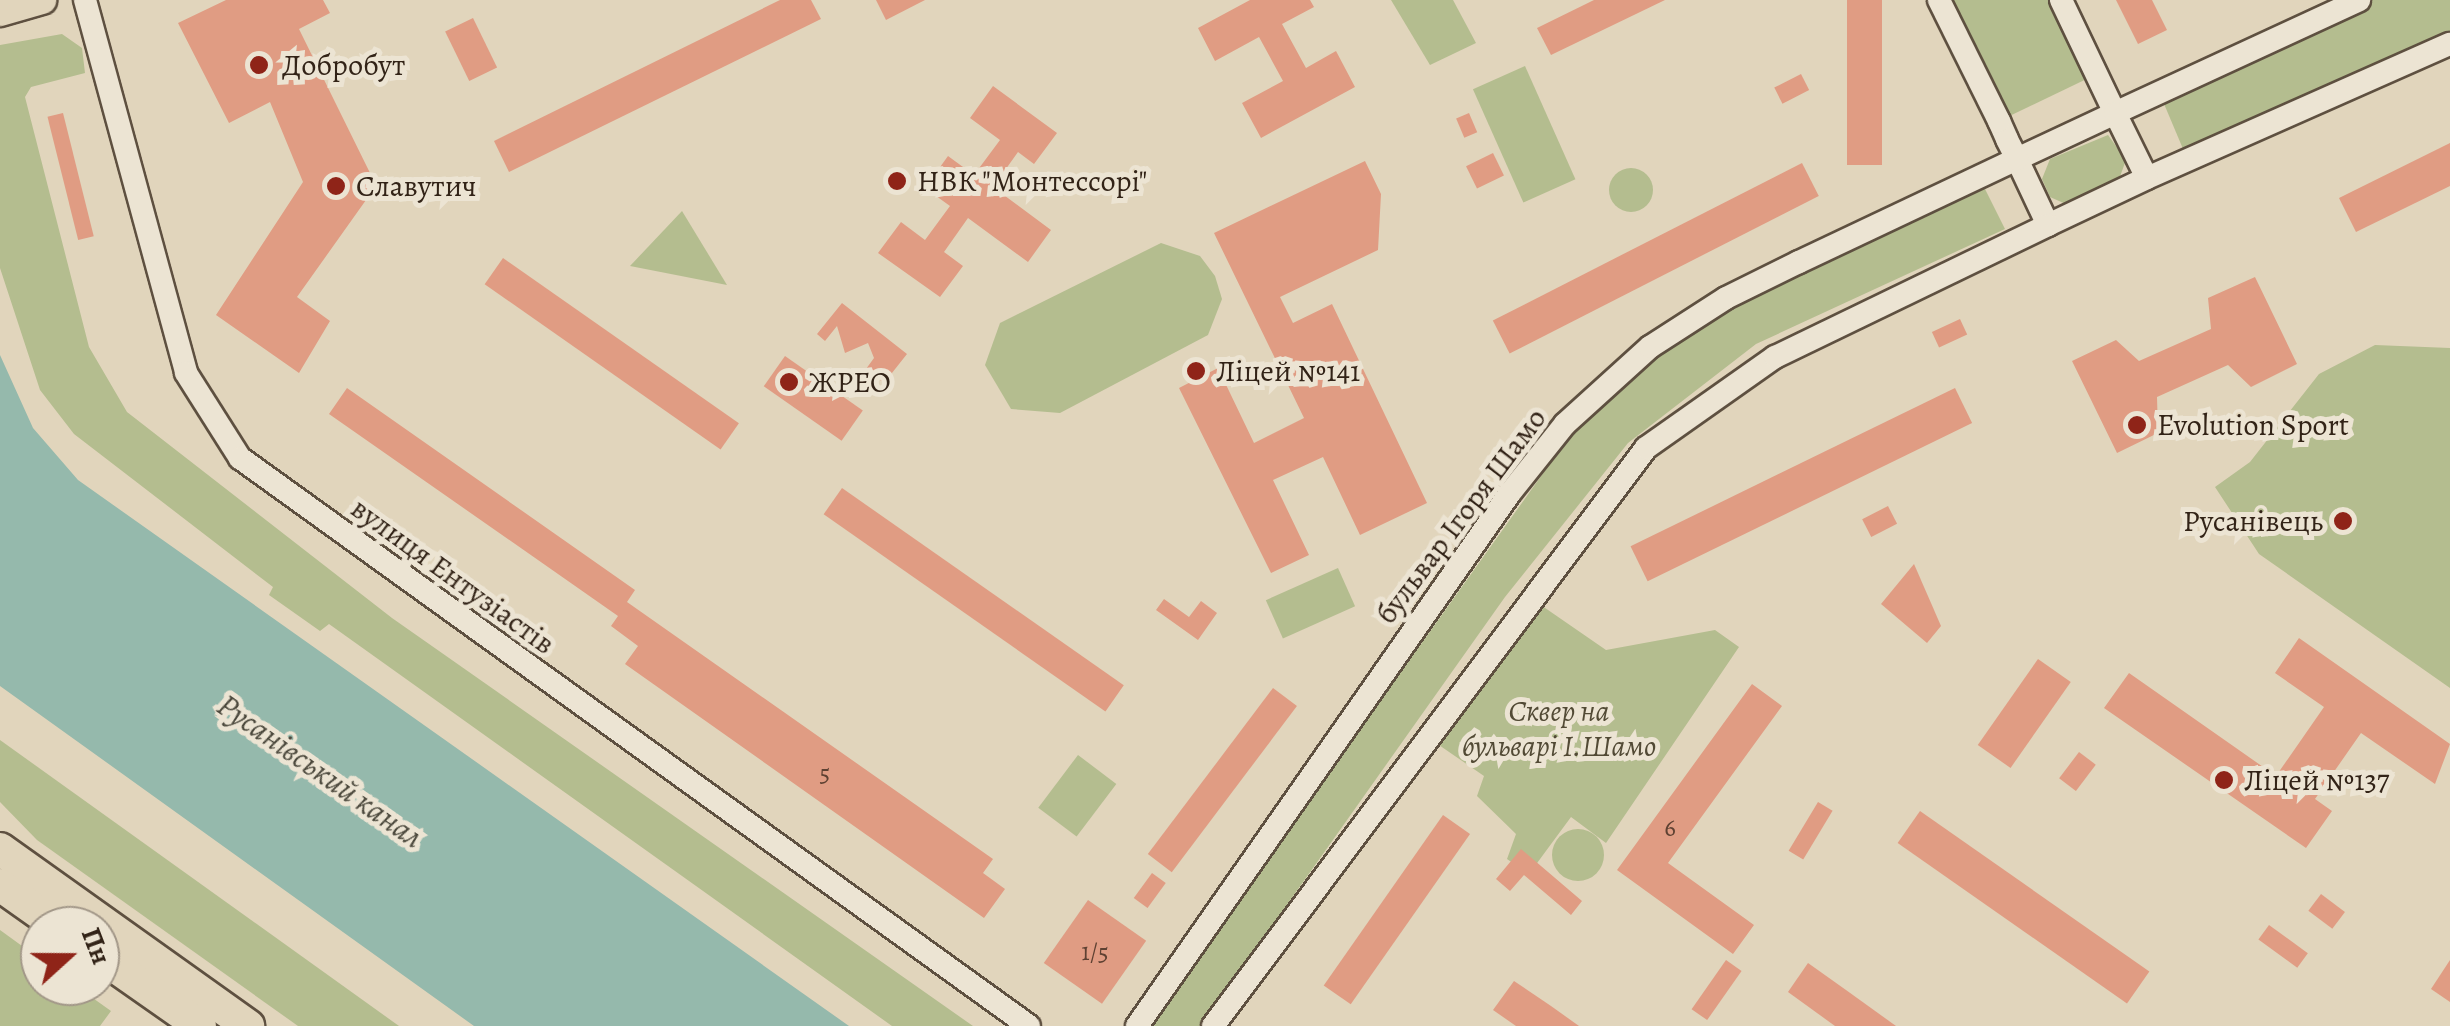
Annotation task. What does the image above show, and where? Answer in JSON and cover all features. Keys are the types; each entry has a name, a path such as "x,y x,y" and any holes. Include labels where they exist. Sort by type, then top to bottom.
{"highway":[{"path":"0,849 248,1026"},
{"path":"0,885 30,906"},
{"path":"120,970 200,1026"}],"main road":[{"path":"0,12 42,0"}],"street":[{"name":"вулиця Ентузіастів","path":"86,0 186,373 240,458 1029,1026"},
{"path":"1939,0 2048,225"},
{"path":"2060,0 2147,178"},
{"path":"2115,113 2359,0"},
{"path":"1213,1026 1646,448 1775,357 2147,178 2450,44"},
{"name":"бульвар Ігоря Шамо","path":"1137,1026 1565,424 1650,347 1726,298 2115,113"}],"green space":[{"path":"1391,0 1453,0 1476,43 1430,65"},
{"path":"1940,0 2060,0 2097,74 1999,121"},
{"path":"2359,0 2450,0 2450,44 2186,156 2159,92"},
{"path":"62,34 82,48 85,73 31,87 25,97 89,347 127,412 392,618 973,1026 892,1026 329,624 320,631 269,595 273,587 74,434 40,390 0,268 0,45"},
{"path":"1525,66 1575,179 1523,202 1473,89"},
{"path":"2108,135 2126,160 2118,182 2068,205 2050,197 2042,179 2050,159"},
{"path":"1631,168 1647,174 1653,190 1647,206 1631,212 1615,206 1609,190 1615,174"},
{"path":"1984,187 2005,229 1756,344 1628,443 1505,597 1201,1026 1148,1026 1574,430 1655,357 1732,308"},
{"path":"682,211 727,285 630,266"},
{"path":"1161,243 1200,256 1215,276 1222,299 1208,335 1060,413 1011,409 985,365 1000,323"},
{"name":"Русанівець","path":"2375,345 2450,348 2450,688 2259,554 2215,487 2250,462 2319,374"},
{"path":"1338,568 1355,606 1283,639 1266,600"},
{"name":"Сквер на бульварі І.Шамо","path":"1535,601 1606,650 1715,630 1739,647 1606,843 1571,817 1529,874 1507,859 1516,834 1477,796 1484,776 1436,743"},
{"path":"0,740 399,1026 298,1026 37,840 0,802"},
{"path":"1078,755 1116,784 1077,837 1038,808"},
{"path":"1578,829 1596,837 1604,855 1596,873 1578,881 1560,873 1552,855 1560,837"},
{"path":"0,930 20,944 20,1006 104,1006 111,1011 100,1026 0,1026"}],"water":[{"name":"Русанівський канал","path":"0,355 33,428 78,480 849,1026 474,1026 0,686"}],"building":[{"name":"Славутич","path":"226,0 323,0 330,13 299,29 371,175 366,200 297,297 330,321 299,373 216,315 303,182 270,102 229,123 178,23"},
{"path":"780,0 811,0 821,19 509,172 494,141"},
{"path":"876,0 925,0 886,20"},
{"path":"1250,0 1310,0 1314,7 1282,24 1306,68 1336,51 1355,87 1261,138 1242,103 1283,81 1259,37 1215,61 1198,28"},
{"path":"1594,0 1665,0 1551,55 1537,28"},
{"path":"1847,0 1882,0 1882,165 1847,165"},
{"path":"2116,0 2152,0 2167,30 2138,44"},
{"path":"473,18 497,67 469,81 445,32"},
{"path":"1801,74 1809,90 1782,104 1774,88"},
{"path":"993,86 1057,133 1034,164 1018,152 993,187 1051,230 1028,262 968,218 944,252 963,266 940,297 878,253 901,222 925,240 950,206 925,188 948,156 974,175 1000,140 970,118"},
{"path":"63,113 94,236 78,240 47,117"},
{"path":"1469,113 1477,132 1464,138 1456,118"},
{"path":"2450,143 2450,186 2356,232 2339,198"},
{"path":"1493,153 1504,175 1477,189 1466,166"},
{"path":"1365,161 1381,194 1378,250 1280,297 1293,323 1332,304 1427,503 1360,535 1323,457 1273,480 1309,555 1271,573 1179,388 1218,368 1254,443 1304,418 1214,233"},
{"path":"1802,163 1819,196 1510,354 1493,321"},
{"path":"503,258 739,423 721,449 485,284"},
{"path":"2255,277 2297,364 2251,387 2228,365 2157,397 2158,433 2117,453 2072,361 2116,340 2139,361 2211,329 2208,298"},
{"path":"842,303 907,354 884,383 866,369 874,358 868,343 845,353 837,326 825,341 817,334"},
{"path":"1960,319 1967,334 1939,348 1932,332"},
{"path":"785,356 863,410 842,441 764,386"},
{"path":"347,388 635,590 627,602 993,859 983,873 1005,889 984,918 625,664 638,646 611,626 618,616 329,414"},
{"path":"1955,388 1972,423 1648,581 1631,546"},
{"path":"842,488 1124,685 1105,712 824,514"},
{"path":"1888,506 1897,524 1871,537 1862,519"},
{"path":"1914,564 1941,626 1927,643 1881,604"},
{"path":"1164,599 1189,617 1201,601 1217,613 1198,640 1156,610"},
{"path":"2299,638 2450,744 2435,784 2361,733 2315,799 2332,811 2306,848 2104,708 2129,673 2276,776 2324,707 2275,673"},
{"path":"2038,659 2071,682 2011,768 1978,745"},
{"path":"1752,684 1782,706 1668,863 1754,925 1733,954 1617,870"},
{"path":"1273,688 1297,706 1172,872 1148,854"},
{"path":"2079,752 2096,765 2076,791 2059,778"},
{"path":"1818,802 1833,811 1803,860 1789,851"},
{"path":"1920,811 2149,972 2127,1004 1898,843"},
{"path":"1443,815 1470,834 1351,1004 1324,985"},
{"path":"1521,849 1582,901 1571,915 1524,875 1510,891 1496,879"},
{"path":"1152,873 1166,883 1148,908 1134,898"},
{"path":"2321,894 2345,912 2332,929 2308,911"},
{"path":"1088,900 1146,941 1102,1004 1044,963"},
{"path":"2269,925 2308,953 2297,968 2258,940"},
{"path":"1726,960 1742,971 1707,1020 1692,1009"},
{"path":"2450,960 2450,1002 2431,989"},
{"path":"1808,963 1896,1026 1835,1026 1788,992"},
{"path":"1514,981 1579,1026 1516,1026 1493,1010"}],"place":[{"name":"Добробут","path":"259,65"},
{"name":"НВК \"Монтессорі\"","path":"897,181"},
{"name":"Славутич","path":"336,186"},
{"name":"Ліцей №141","path":"1196,371"},
{"name":"ЖРЕО","path":"789,382"},
{"name":"Evolution Sport","path":"2137,425"},
{"name":"Русанівець","path":"2343,521"},
{"name":"Ліцей №137","path":"2224,780"}]}
